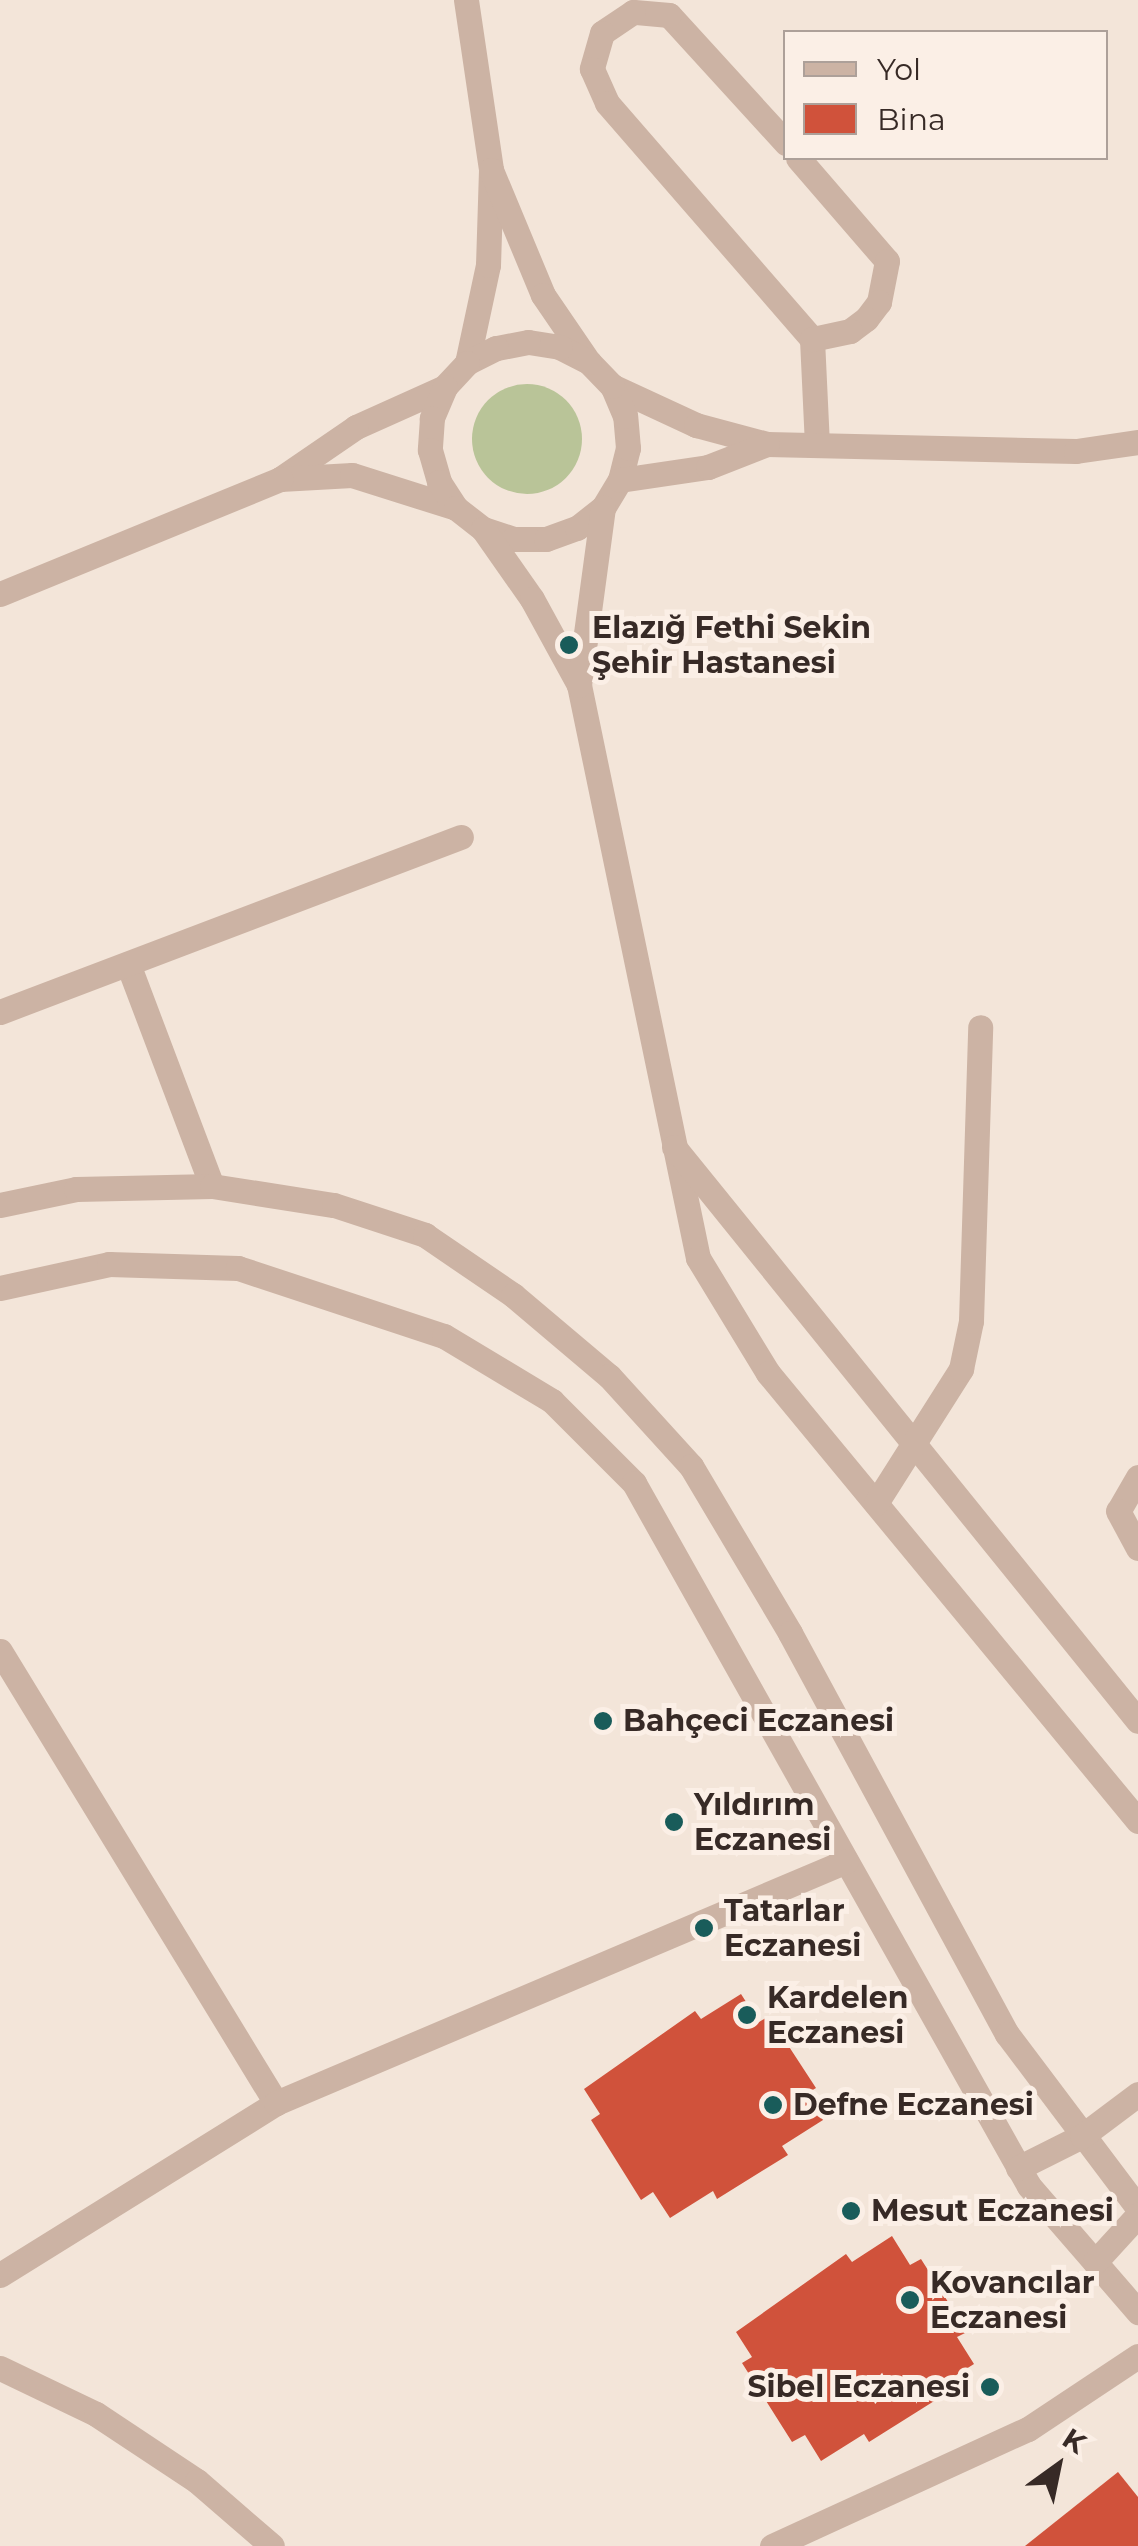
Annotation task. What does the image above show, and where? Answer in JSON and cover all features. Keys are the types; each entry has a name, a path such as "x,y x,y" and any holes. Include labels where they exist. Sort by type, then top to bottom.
{"street":[{"path":"466,0 490,170 488,265 467,363"},
{"path":"783,140 669,15 633,12 602,33 592,69 607,102 812,339 817,445"},
{"path":"800,160 886,261 879,302 866,319 850,331 812,339"},
{"path":"482,529 513,539 546,539 577,528 602,508 620,480 628,448 625,416 612,386 589,362 543,295 490,170"},
{"path":"589,362 560,347 528,342 496,348 467,363 445,387 432,418 430,450 438,482 456,508 482,529 532,598 580,685 670,1143 698,1258 768,1373 1138,1821"},
{"path":"612,386 696,425 767,444 1076,451 1138,442"},
{"path":"0,594 280,479 356,427 445,387"},
{"path":"620,480 708,467 767,444"},
{"path":"280,479 352,474 456,508"},
{"path":"580,685 602,508"},
{"path":"0,1012 462,837"},
{"path":"128,964 212,1186"},
{"path":"876,1503 960,1369 971,1321 980,1028"},
{"path":"670,1143 1138,1721"},
{"path":"0,1205 76,1189 212,1186 334,1205 425,1235 513,1295 610,1376 691,1466 790,1633 1007,2034 1138,2212 1095,2262"},
{"path":"0,1288 109,1264 238,1268 444,1336 552,1401 634,1483 1018,2168 1138,2312"},
{"path":"1138,1477 1118,1511 1138,1548"},
{"path":"0,1651 276,2103"},
{"path":"0,2274 276,2103 846,1861"},
{"path":"1018,2168 1082,2136 1138,2094"},
{"path":"772,2546 814,2537 1028,2429 1138,2356"},
{"path":"0,2368 96,2414 198,2481 272,2546"}],"green space":[{"path":"527,384 548,388 566,400 578,418 582,439 578,460 566,478 548,490 527,494 506,490 488,478 476,460 472,439 476,418 488,400 506,388"}],"building":[{"path":"741,1994 759,2022 769,2016 816,2088 806,2094 823,2120 782,2146 788,2155 717,2199 713,2191 670,2218 653,2192 641,2200 591,2120 600,2114 584,2089 695,2011 701,2019"},
{"path":"892,2236 910,2265 921,2259 967,2332 957,2337 974,2364 934,2389 939,2398 869,2442 864,2434 821,2461 805,2435 792,2442 742,2363 752,2357 736,2332 846,2254 852,2262"},
{"path":"1118,2472 1138,2497 1138,2546 1025,2546"}],"place":[{"name":"Elazığ Fethi Sekin Şehir Hastanesi","path":"569,645"},
{"name":"Bahçeci Eczanesi","path":"603,1721"},
{"name":"Yıldırım Eczanesi","path":"674,1822"},
{"name":"Tatarlar Eczanesi","path":"704,1928"},
{"name":"Kardelen Eczanesi","path":"747,2015"},
{"name":"Defne Eczanesi","path":"773,2105"},
{"name":"Mesut Eczanesi","path":"851,2211"},
{"name":"Kovancılar Eczanesi","path":"910,2300"},
{"name":"Sibel Eczanesi","path":"990,2387"}]}
